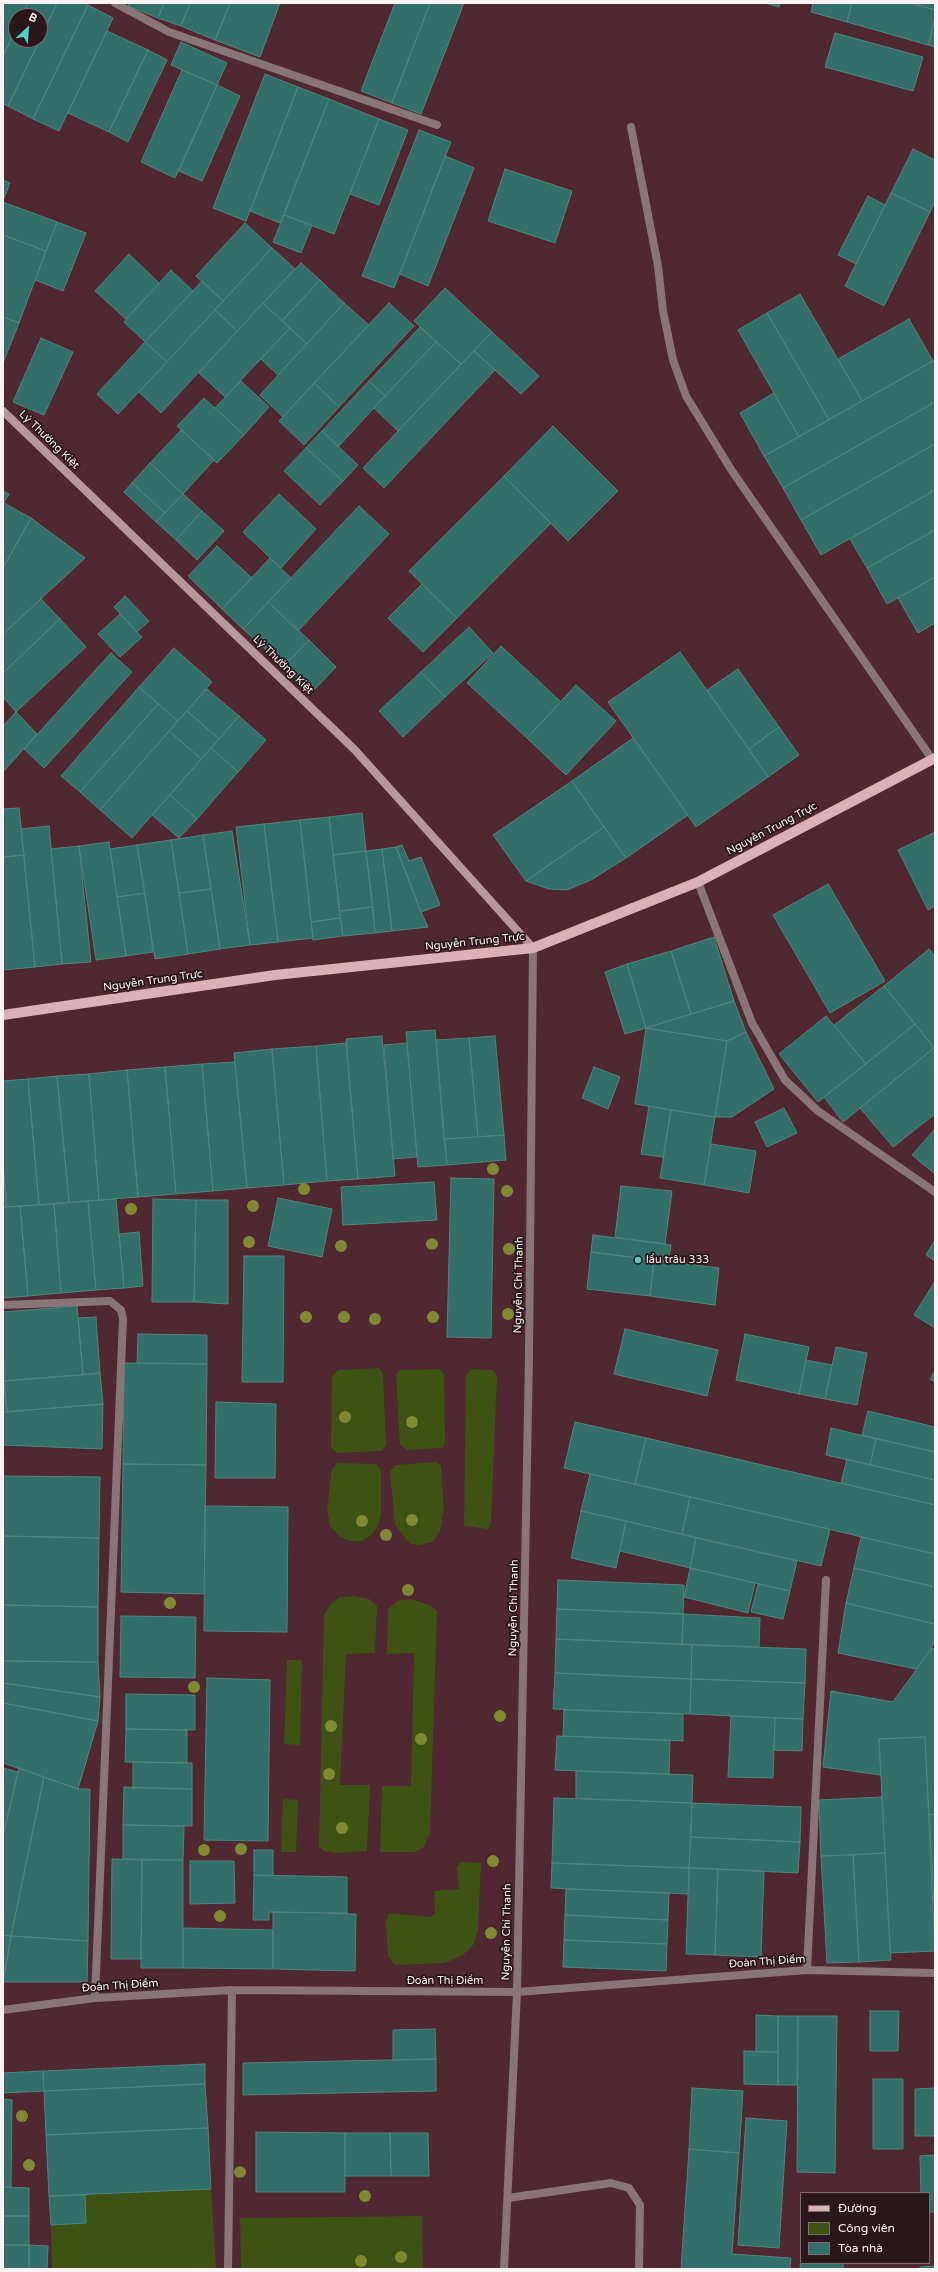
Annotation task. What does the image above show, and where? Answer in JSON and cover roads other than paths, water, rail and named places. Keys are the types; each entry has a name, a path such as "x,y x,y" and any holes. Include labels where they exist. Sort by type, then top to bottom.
{"main road":[{"name":"Nguyễn Trung Trực","path":"3,1015 275,975 533,948 698,882 933,758"}],"street":[{"path":"115,3 168,32 437,125"},
{"path":"631,127 658,266 663,311 673,360 686,396 732,471 933,758"},
{"name":"Lý Thường Kiệt","path":"3,411 354,749 533,948"},
{"path":"698,882 752,1023 785,1080 818,1111 935,1192"},
{"name":"Nguyễn Chí Thanh","path":"504,2269 517,1992 528,1379 533,948"},
{"path":"3,1305 110,1301 121,1310 122,1319 95,1998"},
{"path":"807,1970 826,1580"},
{"name":"Đoàn Thị Điểm","path":"3,2010 95,1998 232,1990 517,1992 807,1970 935,1973"},
{"path":"228,2269 232,1990"},
{"path":"508,2198 611,2182 628,2188 640,2205 639,2269"}],"place":[{"name":"lẩu trâu 333","path":"638,1260"}]}
